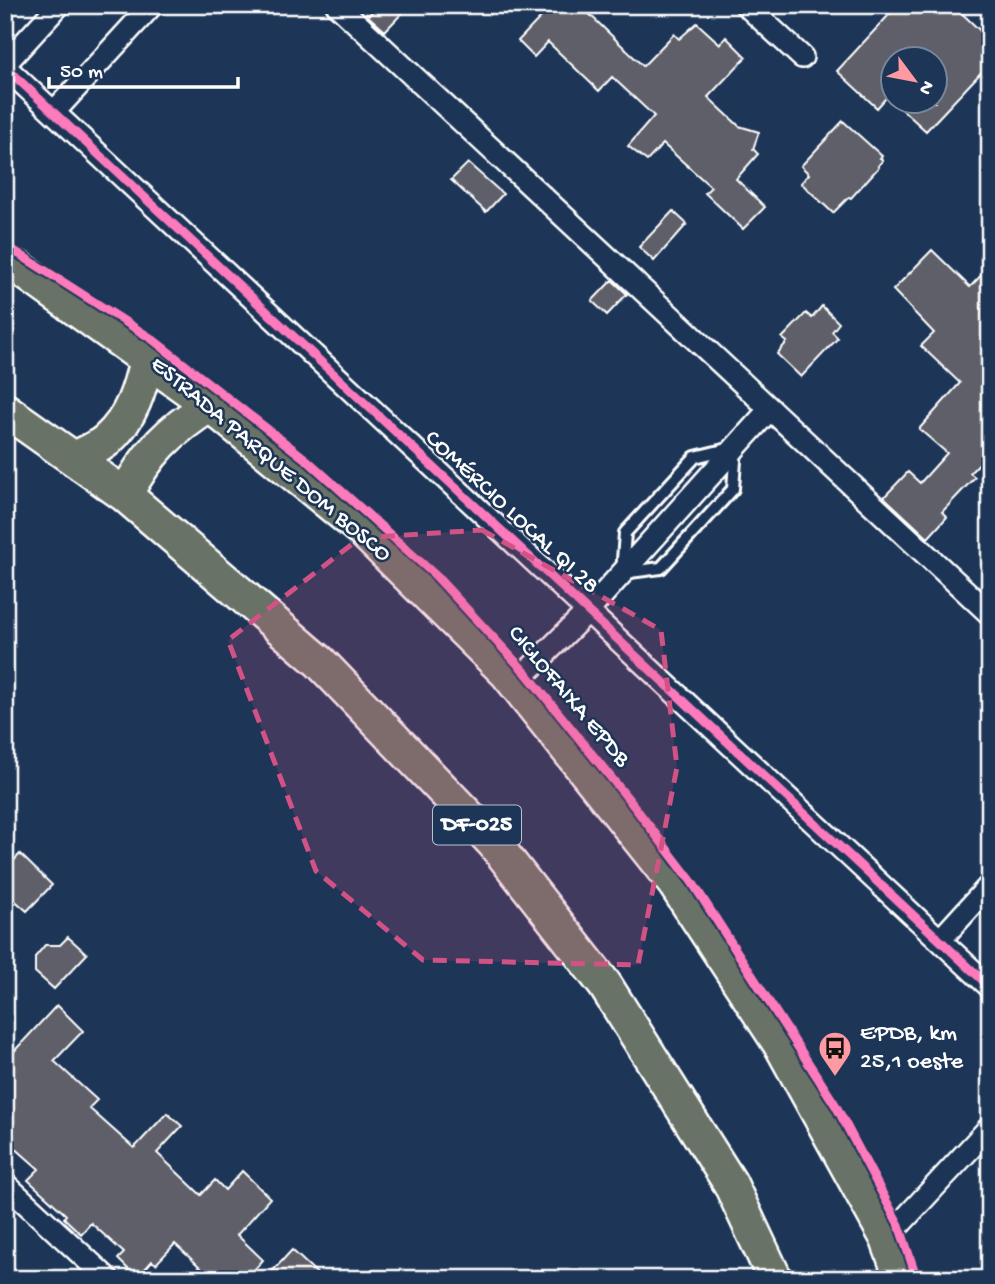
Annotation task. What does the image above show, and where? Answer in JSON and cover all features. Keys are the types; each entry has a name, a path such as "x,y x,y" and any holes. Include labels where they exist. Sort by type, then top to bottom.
{"main road":[{"name":"ESTRADA PARQUE DOM BOSCO","path":"5,261 147,358 210,405 361,529 520,680 675,884 782,1047 887,1238 902,1279"},
{"path":"74,459 107,441 124,420 139,394 147,358"},
{"path":"125,495 142,464 166,438 181,423 210,405"},
{"name":"DF-025","path":"5,410 125,495 320,662 494,843 605,985 730,1183 775,1279"}],"street":[{"name":"COMÉRCIO LOCAL QI 28","path":"59,5 5,66 990,987"},
{"path":"54,112 152,5"},
{"path":"337,5 990,614"},
{"path":"746,5 802,57"},
{"name":"COMÉRCIO LOCAL QI 28","path":"520,680 588,611 770,409"},
{"path":"940,940 990,886"},
{"path":"887,1238 990,1127"},
{"path":"5,1184 108,1279"}],"highlighted area":[{"path":"482,530 661,630 677,767 638,965 423,960 316,871 228,640 360,538"}],"building":[{"path":"378,5 410,5 385,31 368,16"},
{"path":"528,5 580,5 643,66 674,34 679,39 697,23 720,44 726,37 746,57 708,97 739,126 759,132 753,149 758,154 736,179 765,207 743,229 705,193 711,187 663,144 647,161 628,146 654,116 612,77 599,91 548,42 534,57 518,41 541,17"},
{"path":"898,5 953,5 990,40 990,63 950,106 950,46 880,46 880,105 877,108 837,71"},
{"path":"909,116 940,116 926,131"},
{"path":"843,121 882,156 880,158 883,160 851,198 833,213 801,183 809,174 801,166"},
{"path":"468,163 503,194 486,212 451,180"},
{"path":"673,211 687,224 654,261 639,247"},
{"path":"932,250 970,287 990,266 990,452 970,473 975,477 942,512 947,517 928,538 884,497 908,472 920,483 947,453 919,429 960,383 921,346 934,333 893,290"},
{"path":"612,280 627,294 607,315 592,301"},
{"path":"822,306 839,323 832,332 838,338 801,377 777,354 787,342 782,338 806,313 812,318"},
{"path":"20,854 52,885 27,911 5,892 5,870"},
{"path":"68,937 87,954 54,989 35,972 35,957 45,945 60,945"},
{"path":"57,1005 83,1031 54,1061 97,1100 89,1108 134,1148 167,1113 182,1126 157,1153 201,1195 215,1180 225,1190 242,1171 270,1198 237,1235 263,1260 246,1279 213,1279 175,1244 156,1264 152,1261 137,1278 118,1259 124,1253 91,1223 81,1234 64,1218 66,1215 28,1180 39,1169 5,1139 5,1061"},
{"path":"292,1250 323,1279 265,1279"}],"cycle path":[{"path":"5,67 990,987"},
{"name":"CICLOFAIXA EPDB","path":"5,245 152,339 308,461 435,575 526,673 692,882 836,1106 899,1225 917,1279"}],"place":[{"name":"EPDB, km 25,1 oeste","path":"835,1078"}]}
